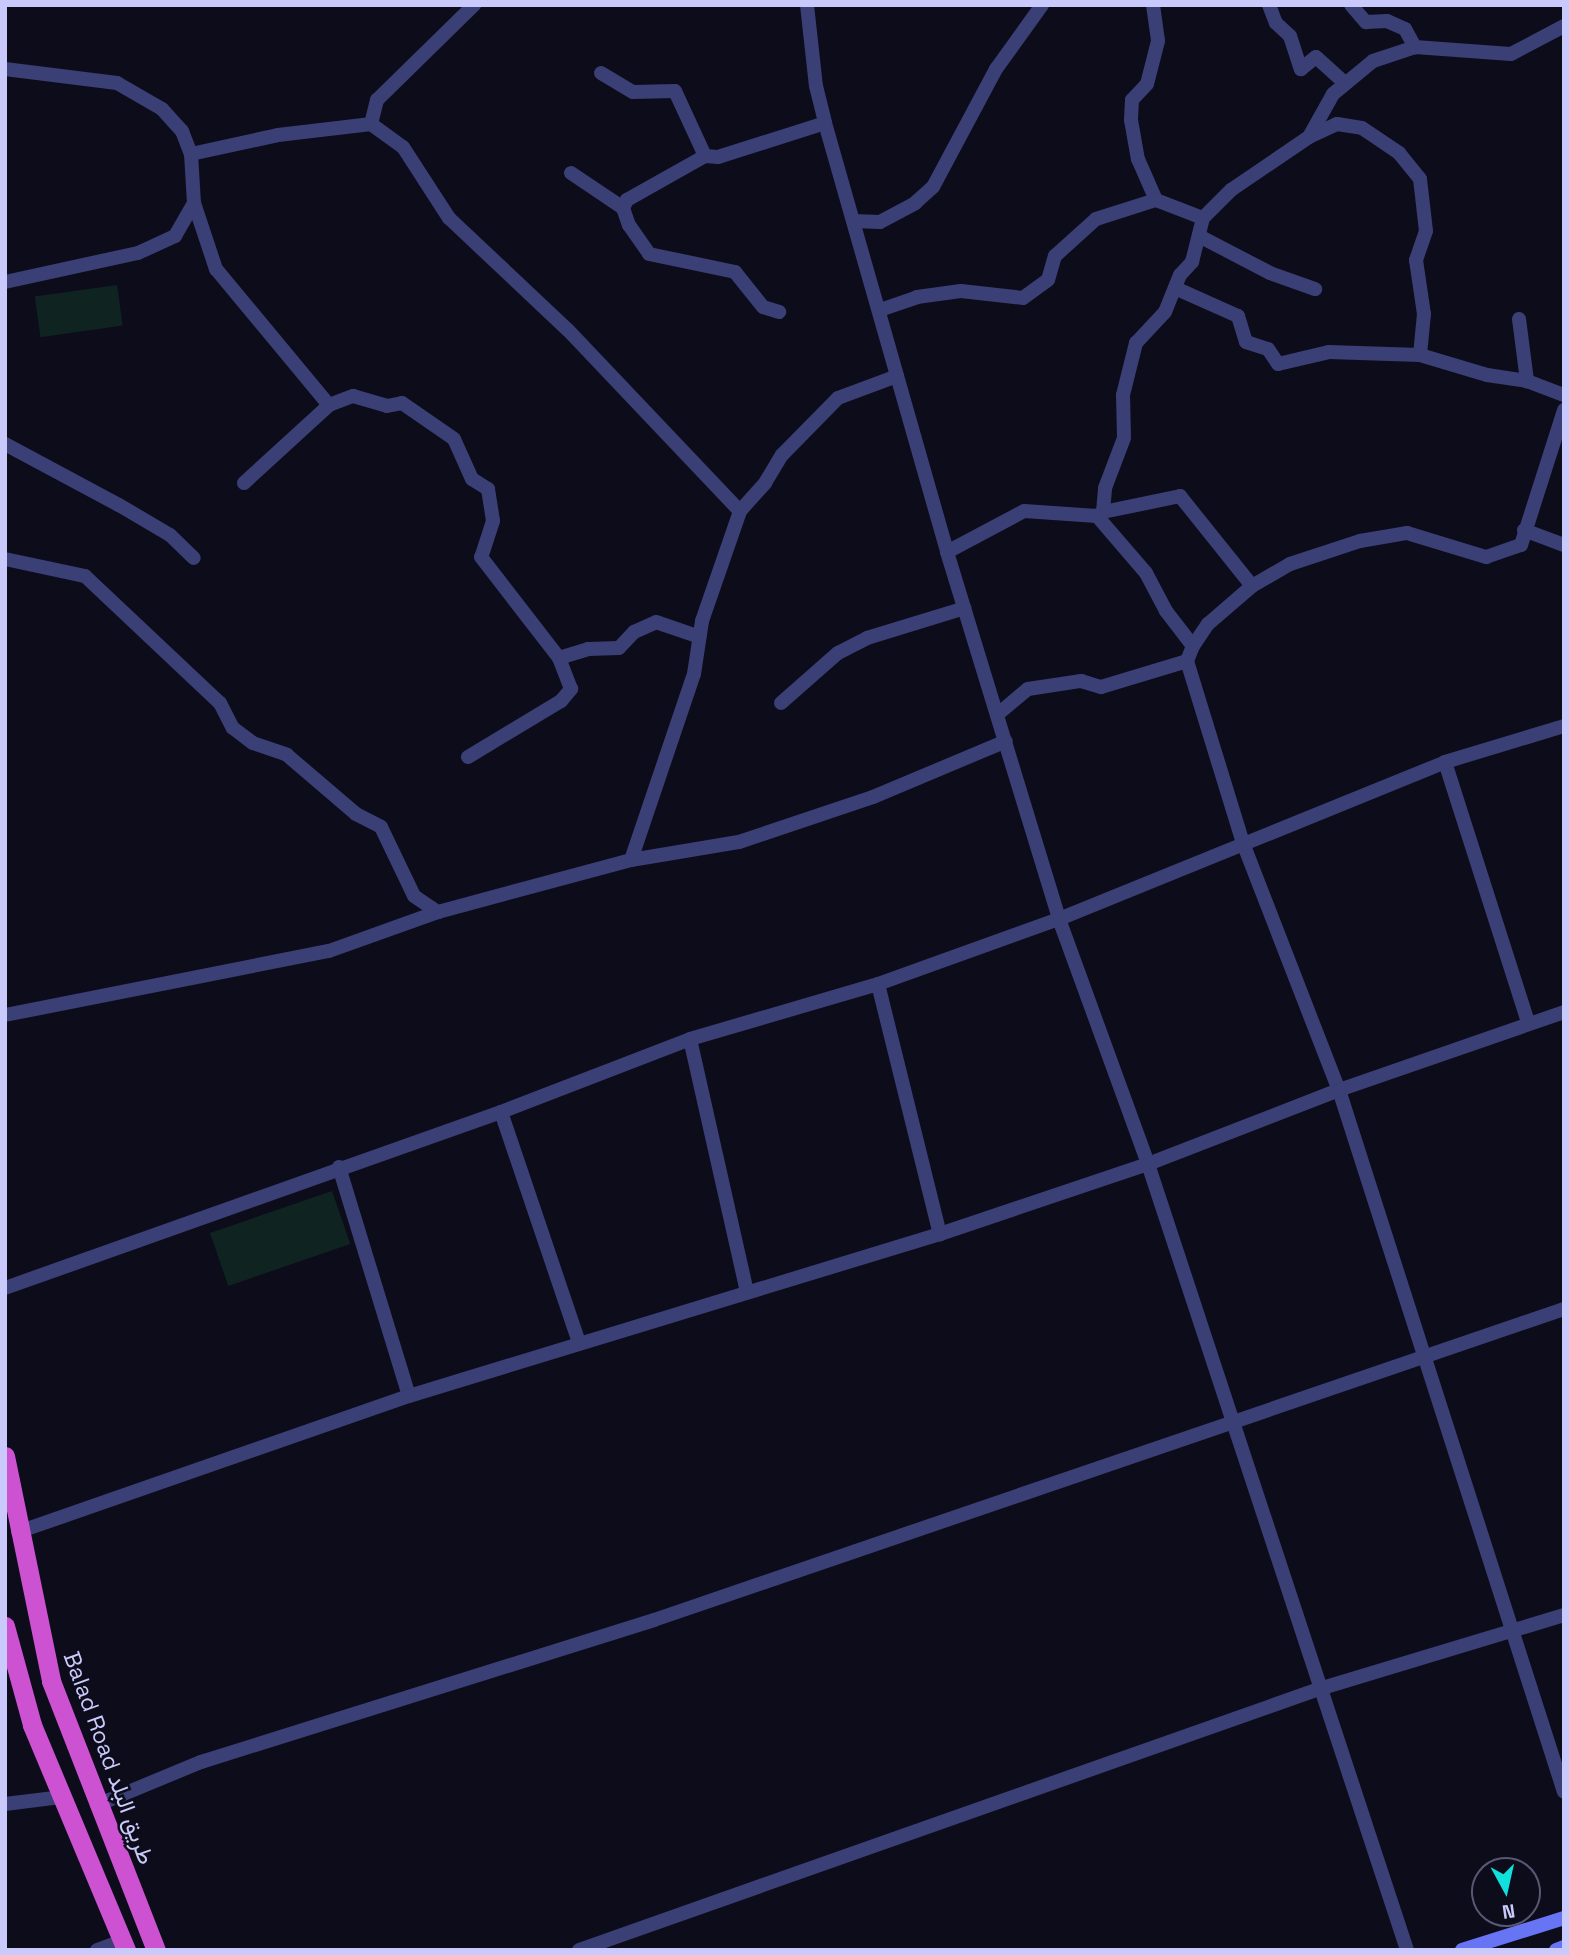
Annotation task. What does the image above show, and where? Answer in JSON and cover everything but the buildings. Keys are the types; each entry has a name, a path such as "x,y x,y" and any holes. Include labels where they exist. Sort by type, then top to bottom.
{"highway":[{"name":"Balad Road طريق البلد","path":"5,1456 18,1532 51,1681 97,1805 156,1950"},
{"path":"5,1626 32,1725 124,1945"}],"main road":[{"path":"1462,1950 1563,1920"},
{"path":"1556,1950 1564,1947"}],"street":[{"path":"807,5 816,86 825,123 947,552 1059,919 1148,1164 1230,1421 1407,1950"},
{"path":"853,221 880,222 915,203 933,187 996,69 1042,5"},
{"path":"1153,5 1158,41 1147,84 1132,100 1132,120 1138,159 1156,200"},
{"path":"1269,5 1276,23 1290,36 1301,69 1316,57 1344,82"},
{"path":"1351,5 1366,22 1387,21 1405,29 1415,47"},
{"path":"371,124 377,100 467,7"},
{"path":"1309,137 1325,105 1344,82 1373,61 1415,47 1511,54 1564,26"},
{"path":"5,69 117,83 162,108 182,131 191,154 194,203 216,269 329,405"},
{"path":"601,73 633,92 675,91 705,156"},
{"path":"623,208 627,200 705,156 718,157 825,123"},
{"path":"191,154 278,135 371,124 403,147 449,218 568,330 740,510"},
{"path":"1193,646 1166,611 1146,573 1100,514 1105,488 1124,438 1123,395 1136,343 1165,312 1175,288 1192,262 1203,218 1231,190 1309,137 1337,124 1363,128 1399,153 1420,179 1426,231 1416,260 1424,314 1420,355"},
{"path":"571,173 623,208 649,254 735,272 763,307 779,312"},
{"path":"880,310 950,292 1023,298 1048,280 1055,256 1082,230 1111,214 1156,200 1203,218"},
{"path":"5,282 138,253 175,236 194,203"},
{"path":"1199,236 1270,273 1315,289"},
{"path":"1175,288 1238,316 1246,342 1268,349 1278,364 1329,352 1420,355 1486,375 1527,381 1564,395"},
{"path":"1519,319 1527,381"},
{"path":"631,860 694,674 700,637 740,510 765,483 782,455 838,398 897,376"},
{"path":"244,483 329,405 353,396 387,406 402,403 454,439 472,479 488,489 493,521 481,557 559,659 571,690 535,721 468,757"},
{"path":"1564,410 1521,545 1486,557 1407,533 1360,541 1290,564 1252,586 1208,624 1186,661 1243,843 1339,1090 1564,1792"},
{"path":"5,444 129,511 170,536 194,558"},
{"path":"947,552 1024,511 1100,514 1180,496 1252,586"},
{"path":"1524,530 1564,545"},
{"path":"5,559 85,576 220,703 233,728 253,743 287,755 356,814 381,827 414,896 438,912"},
{"path":"781,703 838,653 867,638 965,608"},
{"path":"559,659 588,649 619,648 634,632 656,622 700,637"},
{"path":"998,714 1028,689 1081,681 1101,687 1186,661"},
{"path":"5,1288 501,1111 690,1039 878,984 1059,919 1445,762 1564,726"},
{"path":"5,1015 330,951 438,912 631,860 739,842 805,822 1006,741"},
{"path":"1445,762 1528,1022"},
{"path":"878,984 940,1234"},
{"path":"18,1532 409,1396 940,1234 1148,1164 1339,1090 1528,1022 1564,1012"},
{"path":"690,1039 747,1291"},
{"path":"501,1111 579,1342"},
{"path":"339,1167 409,1396"},
{"path":"97,1805 201,1762 654,1620 1230,1421 1425,1359 1564,1309"},
{"path":"579,1950 1319,1689 1564,1615"},
{"path":"5,1804 61,1797"},
{"path":"97,1950 124,1945"}],"green space":[{"path":"117,285 123,326 41,337 35,297"},
{"path":"332,1191 350,1244 228,1286 210,1233"}]}
